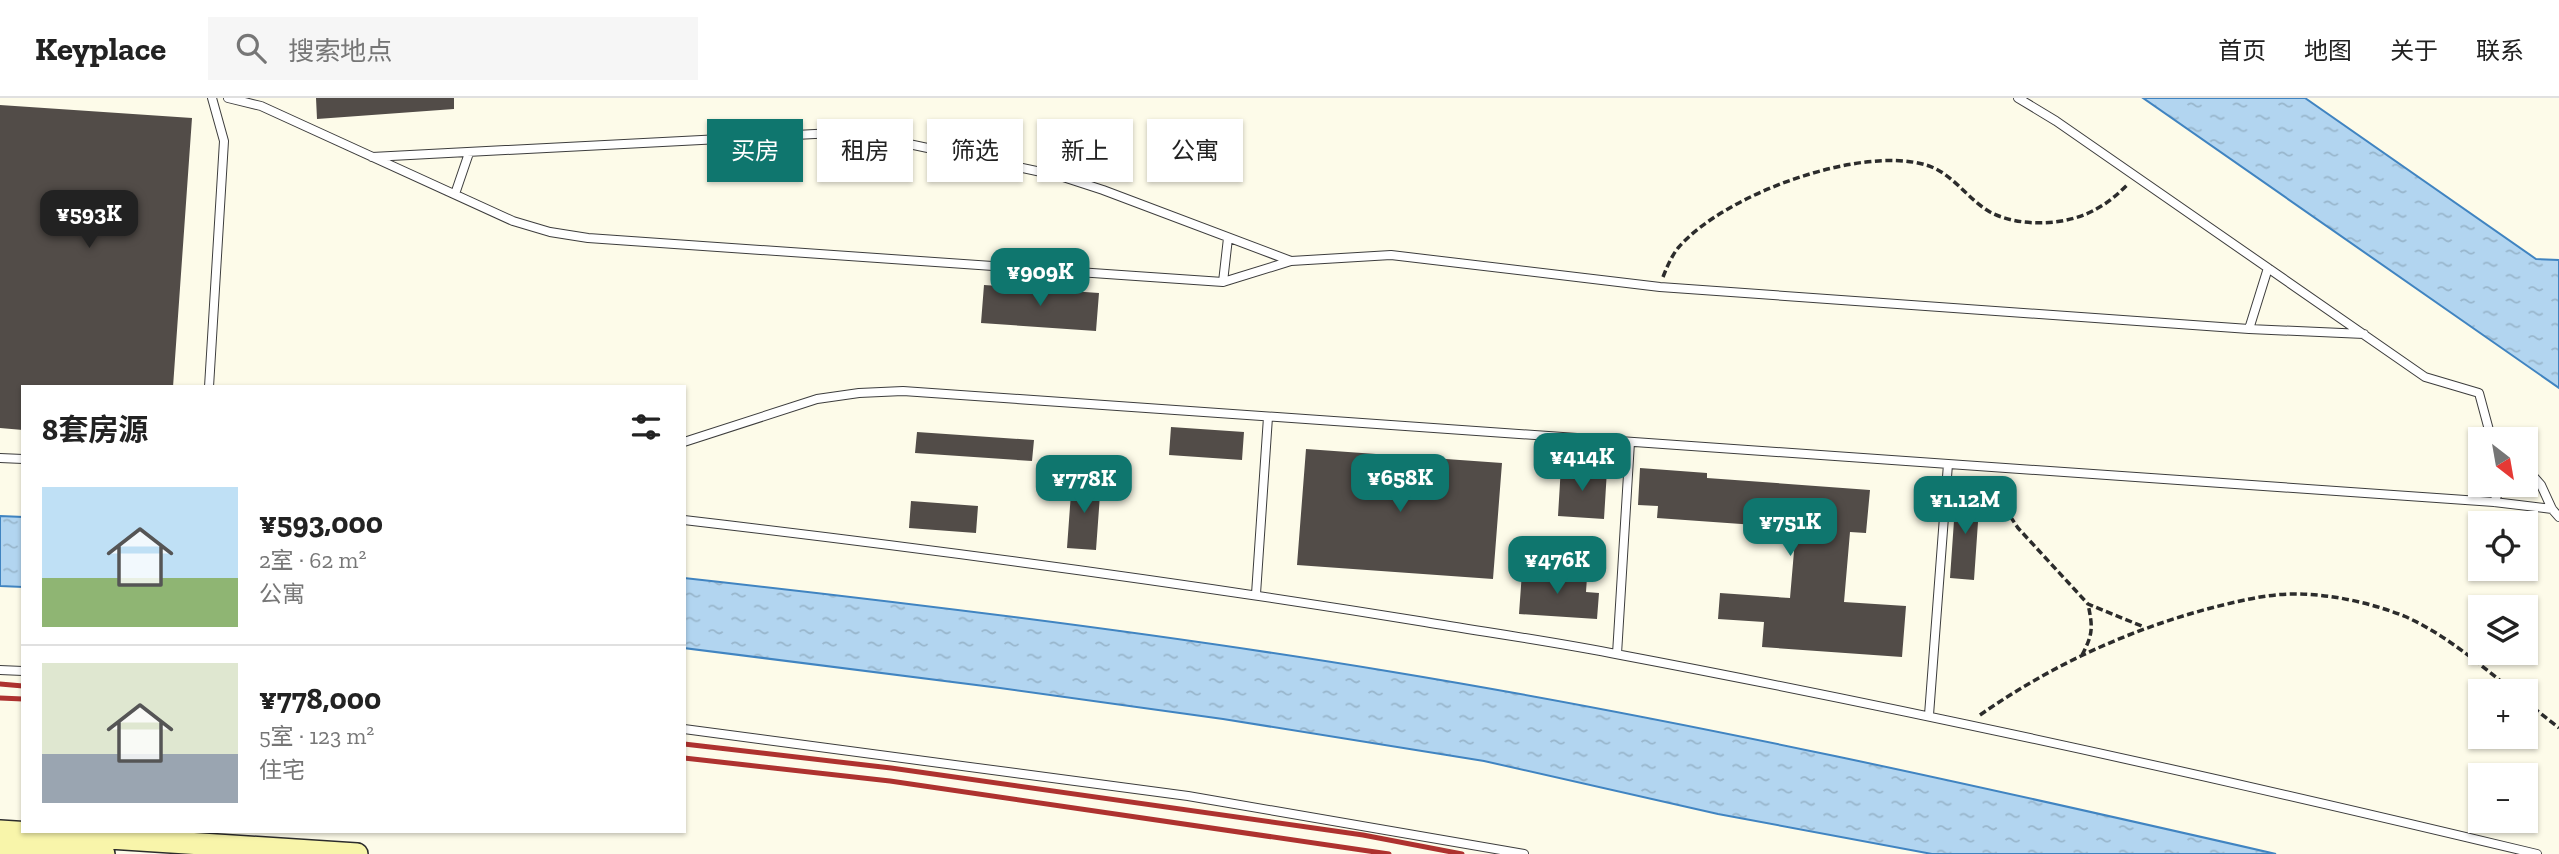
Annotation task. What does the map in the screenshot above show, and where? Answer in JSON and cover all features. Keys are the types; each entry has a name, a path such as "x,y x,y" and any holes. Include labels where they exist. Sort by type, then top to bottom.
{"street":[{"path":"0,831 21,832"},
{"path":"32,833 357,854"},
{"path":"0,848 104,854"}],"lane":[{"path":"209,385 224,141 212,98"},
{"path":"228,98 261,106 513,221 550,232 588,237 1223,282 1291,261 1391,256 1660,287 2249,329 2364,334"},
{"path":"2018,98 2056,121 2425,377 2479,393 2488,427"},
{"path":"372,157 797,133 871,136 1059,176 1291,261"},
{"path":"455,194 469,153"},
{"path":"1223,282 1228,238"},
{"path":"2249,329 2268,268"},
{"path":"686,441 817,399 903,391 2494,502 2552,509"},
{"path":"1256,594 1268,417"},
{"path":"1617,654 1630,442"},
{"path":"0,458 21,459"},
{"path":"1929,715 1948,464"},
{"path":"2538,482 2559,517"},
{"path":"2494,502 2496,497"},
{"path":"686,520 907,546 1256,594 1617,654 1929,715 2341,807 2537,854"},
{"path":"0,670 21,671"},
{"path":"686,729 1188,796 1524,854"}],"path":[{"path":"1660,287 1678,248 1701,229 1755,196 1819,170 1861,163 1905,161 1928,166 1947,175 1990,212 2007,219 2028,222 2080,217 2098,209 2136,177"},
{"path":"1994,467 1994,488 2001,504 2031,544 2088,604 2146,628"},
{"path":"1967,724 2037,678 2082,655 2146,628 2227,604 2267,596 2298,594 2334,597 2371,605 2432,630 2498,679"},
{"path":"2082,655 2093,628 2088,604"},
{"path":"2538,711 2559,728"}],"water":[{"path":"2143,98 2305,98 2536,259 2559,260 2559,388"},
{"path":"0,516 21,517 21,587 0,586"},
{"path":"686,578 1128,632 1504,691 1836,756 2276,854 1932,854 1718,814 1484,761 1223,719 686,648"}],"building":[{"path":"316,98 454,98 454,109 317,119"},
{"path":"0,105 192,118 173,385 21,385 21,430 0,428"},
{"path":"984,285 1099,293 1096,331 981,323"},
{"path":"1171,427 1244,432 1242,460 1169,455"},
{"path":"917,432 1034,440 1032,461 915,453"},
{"path":"1306,449 1502,463 1493,579 1297,565"},
{"path":"1561,466 1607,470 1604,519 1558,516"},
{"path":"1640,468 1707,473 1707,478 1870,490 1866,533 1850,532 1844,602 1906,606 1902,657 1762,647 1764,622 1718,619 1720,593 1790,598 1796,528 1657,518 1658,506 1638,505"},
{"path":"1072,479 1101,481 1096,550 1067,548"},
{"path":"1956,492 1980,493 1974,580 1950,578"},
{"path":"911,501 978,506 976,533 909,528"},
{"path":"1522,572 1587,577 1586,592 1599,593 1597,619 1519,614"}],"railway":[{"path":"0,684 21,686"},
{"path":"0,698 21,699"},
{"path":"686,744 891,768 1363,835 1462,854"},
{"path":"686,758 890,781 1389,854"}]}
